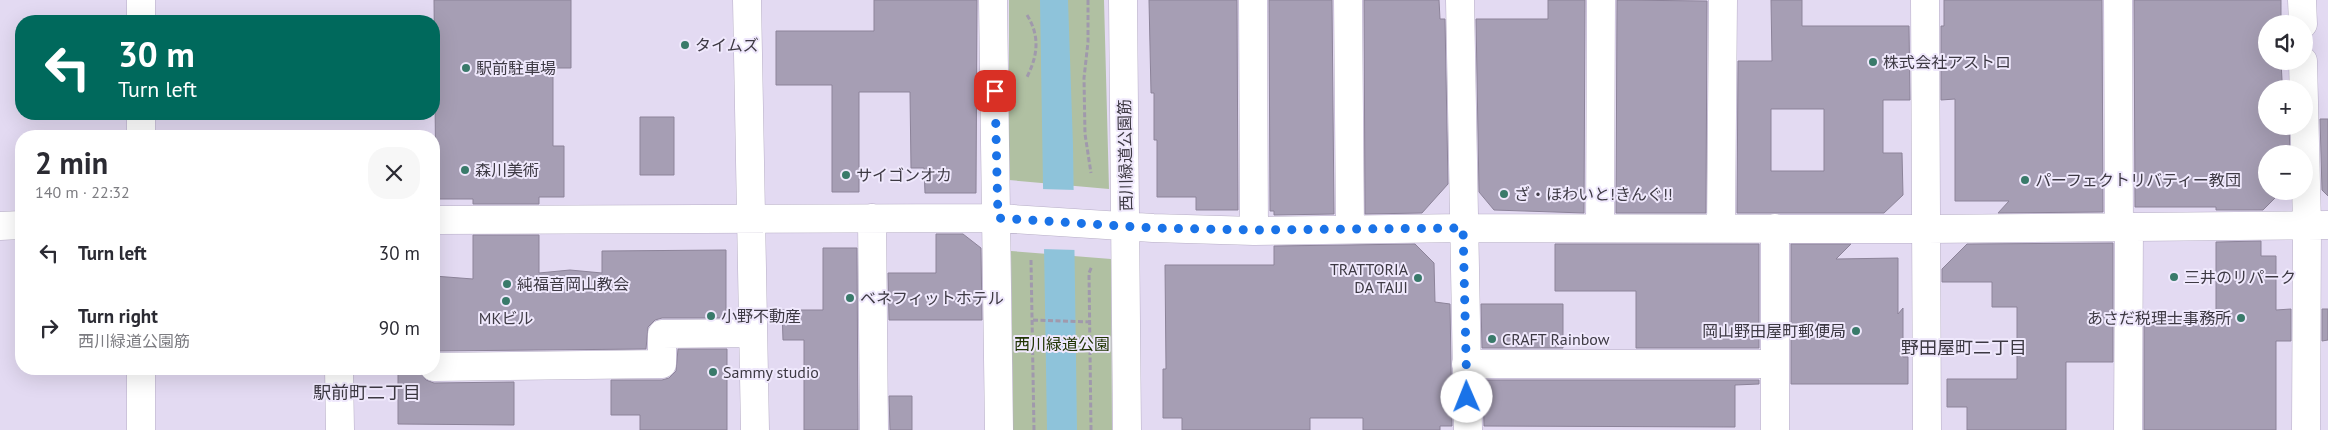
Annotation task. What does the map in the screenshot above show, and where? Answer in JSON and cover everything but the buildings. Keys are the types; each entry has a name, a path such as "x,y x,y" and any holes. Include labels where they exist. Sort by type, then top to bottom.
{"street":[{"path":"141,0 141,15"},
{"path":"747,0 755,430"},
{"path":"993,0 998,218 999,430"},
{"name":"西川緑道公園筋","path":"1123,0 1127,430"},
{"path":"1253,0 1254,230"},
{"path":"1348,0 1350,229"},
{"path":"1460,0 1468,430"},
{"path":"1600,228 1601,0"},
{"path":"1721,228 1723,0"},
{"path":"1925,0 1927,430"},
{"path":"2118,0 2128,430"},
{"path":"2302,0 2303,15"},
{"path":"2304,70 2317,225 2306,430"},
{"path":"872,218 874,430"},
{"path":"440,220 998,218 1126,226 1254,230 1463,228 1927,229 2317,225"},
{"path":"0,226 15,225"},
{"path":"1774,430 1776,228"},
{"path":"440,367 662,364 662,334 753,333"},
{"path":"1466,364 1776,364"},
{"path":"141,375 141,430"},
{"path":"339,375 340,430"}],"path":[{"path":"1088,0 1088,42 1084,78 1084,134 1091,178"},
{"path":"1031,256 1034,430"},
{"path":"1091,430 1089,273 1092,263"},
{"path":"1033,320 1090,322"}],"green space":[{"path":"1009,0 1104,0 1109,189 1009,180"},
{"name":"西川緑道公園","path":"1011,251 1111,259 1112,430 1013,430"}],"water":[{"path":"1040,0 1068,0 1073,146 1077,430 1047,430"}],"pier":[{"path":"1040,189 1076,190 1077,250 1041,249"}],"place":[{"name":"タイムズ","path":"685,45"},
{"name":"株式会社アストロ","path":"1873,62"},
{"name":"駅前駐車場","path":"466,68"},
{"name":"森川美術","path":"465,170"},
{"name":"サイゴンオカ","path":"846,175"},
{"name":"パーフェクトリバティー教団","path":"2025,180"},
{"name":"ざ・ほわいと!きんぐ!!","path":"1504,194"},
{"name":"三井のリパーク","path":"2174,277"},
{"name":"TRATTORIA DA TAIJI","path":"1418,278"},
{"name":"純福音岡山教会","path":"507,284"},
{"name":"ベネフィットホテル","path":"850,298"},
{"name":"MKビル","path":"506,301"},
{"name":"小野不動産","path":"711,316"},
{"name":"あさだ税理士事務所","path":"2241,318"},
{"name":"岡山野田屋町郵便局","path":"1856,331"},
{"name":"CRAFT Rainbow","path":"1492,339"},
{"name":"Sammy studio","path":"713,372"}],"district":[{"name":"野田屋町二丁目","path":"1964,347"},
{"name":"駅前町二丁目","path":"367,392"}],"route":[{"path":"995,91 998,218 1153,228 1254,230 1463,228 1467,397"}]}
